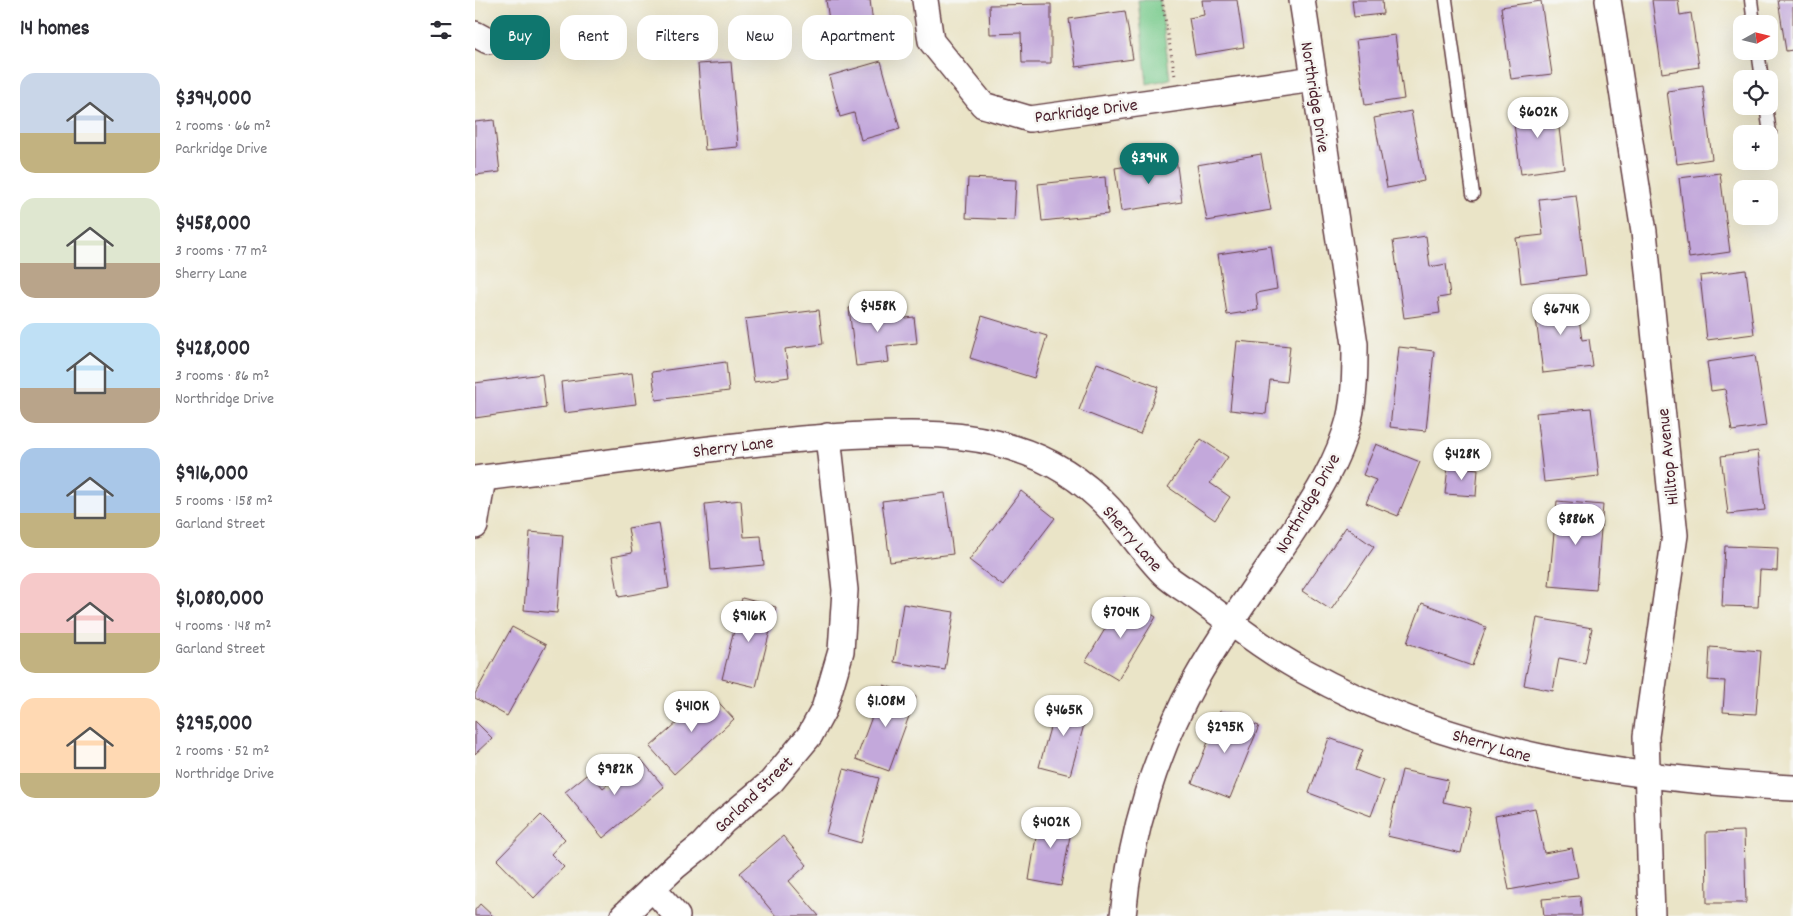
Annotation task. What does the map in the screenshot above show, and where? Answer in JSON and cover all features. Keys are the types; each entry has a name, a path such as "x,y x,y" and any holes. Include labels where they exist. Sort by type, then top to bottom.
{"street":[{"name":"Parkridge Drive","path":"925,0 931,41 983,105 1030,119 1313,79"},
{"name":"Northridge Drive","path":"1123,916 1125,892 1141,820 1161,753 1173,723 1197,678 1318,493 1331,469 1347,427 1353,394 1355,344 1302,0"},
{"name":"Hilltop Avenue","path":"1608,0 1644,232 1675,535 1646,736 1652,916"},
{"name":"Sherry Lane","path":"479,479 791,438 916,433 944,434 1016,448 1055,465 1073,477 1108,507 1165,575 1232,624 1302,670 1348,694 1418,723 1540,758 1646,777 1793,788"},
{"name":"Garland Street","path":"623,916 702,845 740,807 771,782 810,735 824,708 841,651 845,590 828,436"},
{"path":"475,526 479,479"},
{"path":"652,888 677,916"}],"lane":[{"path":"1447,0 1473,194"},
{"path":"1751,0 1753,15"}],"path":[{"path":"1162,0 1178,98"}],"green space":[{"path":"1138,0 1160,0 1170,79 1147,84"}],"building":[{"path":"826,0 870,0 872,15 828,15"},
{"path":"1202,0 1237,0 1244,47 1195,55 1189,18 1204,15"},
{"path":"1352,0 1382,0 1383,14 1354,17"},
{"path":"1652,0 1678,0 1680,15 1691,13 1699,67 1662,73"},
{"path":"1778,0 1793,0 1793,50 1786,51"},
{"path":"1541,1 1552,74 1511,79 1501,7"},
{"path":"1051,4 1051,63 1022,63 1021,33 990,34 989,5"},
{"path":"1125,11 1133,59 1076,67 1069,19"},
{"path":"1395,35 1404,99 1365,105 1356,40"},
{"path":"881,61 900,129 861,140 854,113 840,117 829,76"},
{"path":"731,62 738,147 705,150 698,64"},
{"path":"1703,86 1712,159 1677,164 1667,91"},
{"path":"1556,104 1564,168 1521,174 1512,110"},
{"path":"1411,111 1424,181 1387,188 1374,118"},
{"path":"494,120 500,172 475,175 475,122"},
{"path":"1261,154 1271,210 1207,221 1197,165"},
{"path":"1176,159 1182,202 1121,211 1115,168"},
{"path":"1720,173 1730,252 1689,258 1679,178"},
{"path":"1105,177 1108,214 1042,221 1038,184"},
{"path":"968,178 1016,180 1014,220 966,218"},
{"path":"1576,195 1586,275 1521,283 1516,238 1543,235 1539,199"},
{"path":"1426,236 1430,267 1446,264 1450,296 1438,298 1440,313 1404,318 1393,241"},
{"path":"1271,246 1277,289 1256,293 1258,310 1227,315 1218,254"},
{"path":"1746,270 1754,334 1707,340 1700,276"},
{"path":"1576,297 1582,340 1589,339 1593,367 1543,373 1534,303"},
{"path":"887,303 889,320 914,317 917,343 887,346 889,362 856,366 849,308"},
{"path":"819,310 823,344 785,349 789,377 754,382 745,319"},
{"path":"982,316 1047,336 1034,378 970,358"},
{"path":"1237,341 1290,346 1286,382 1270,380 1266,414 1230,410"},
{"path":"1399,347 1434,351 1426,431 1390,427"},
{"path":"1755,355 1766,426 1732,431 1725,389 1711,391 1707,362"},
{"path":"726,362 729,391 656,400 652,372"},
{"path":"1097,363 1158,387 1140,434 1079,410"},
{"path":"632,373 636,404 564,413 561,382"},
{"path":"542,374 546,408 475,418 475,383"},
{"path":"1591,408 1599,476 1544,482 1536,413"},
{"path":"1201,439 1228,457 1210,483 1230,497 1215,520 1168,487"},
{"path":"1376,444 1420,462 1398,516 1366,503 1376,480 1363,475"},
{"path":"1758,451 1765,510 1728,514 1721,456"},
{"path":"1448,466 1478,469 1476,496 1445,494"},
{"path":"1021,491 1055,518 1003,586 969,560"},
{"path":"945,493 953,554 890,562 882,501"},
{"path":"741,500 744,537 761,536 764,565 711,570 705,504"},
{"path":"1557,501 1603,505 1596,590 1549,586"},
{"path":"659,523 669,588 619,597 612,557 632,553 628,528"},
{"path":"1346,527 1374,547 1331,610 1302,591"},
{"path":"530,532 563,535 557,613 524,610"},
{"path":"1725,546 1778,548 1777,571 1760,570 1758,607 1722,606"},
{"path":"1124,597 1156,617 1118,680 1086,661"},
{"path":"742,598 776,607 756,687 722,679"},
{"path":"1422,603 1486,627 1472,666 1407,643"},
{"path":"903,604 954,612 945,670 894,662"},
{"path":"1537,618 1592,628 1585,663 1559,658 1553,691 1524,685"},
{"path":"512,627 546,645 507,716 475,698 475,694"},
{"path":"1710,647 1761,651 1756,714 1723,712 1725,681 1708,680"},
{"path":"884,685 916,697 889,771 856,759"},
{"path":"710,693 734,719 674,774 650,747"},
{"path":"1058,699 1089,707 1070,775 1039,767"},
{"path":"1220,711 1259,726 1230,798 1192,783"},
{"path":"475,721 492,738 475,754"},
{"path":"1329,738 1363,750 1355,770 1384,781 1371,816 1309,793"},
{"path":"640,758 664,787 603,838 565,792 590,772 603,788"},
{"path":"844,769 879,778 861,843 826,833"},
{"path":"1402,770 1448,780 1443,802 1471,808 1461,853 1387,836"},
{"path":"1535,808 1544,853 1572,848 1578,877 1509,890 1495,816"},
{"path":"1040,813 1073,819 1061,886 1029,880"},
{"path":"541,815 565,839 551,854 564,867 534,898 497,860"},
{"path":"1744,831 1746,903 1707,903 1706,832"},
{"path":"783,836 807,865 789,881 819,916 776,916 740,873"},
{"path":"1580,896 1582,916 1544,916 1542,899"},
{"path":"480,904 493,916 475,916 475,910"}]}
